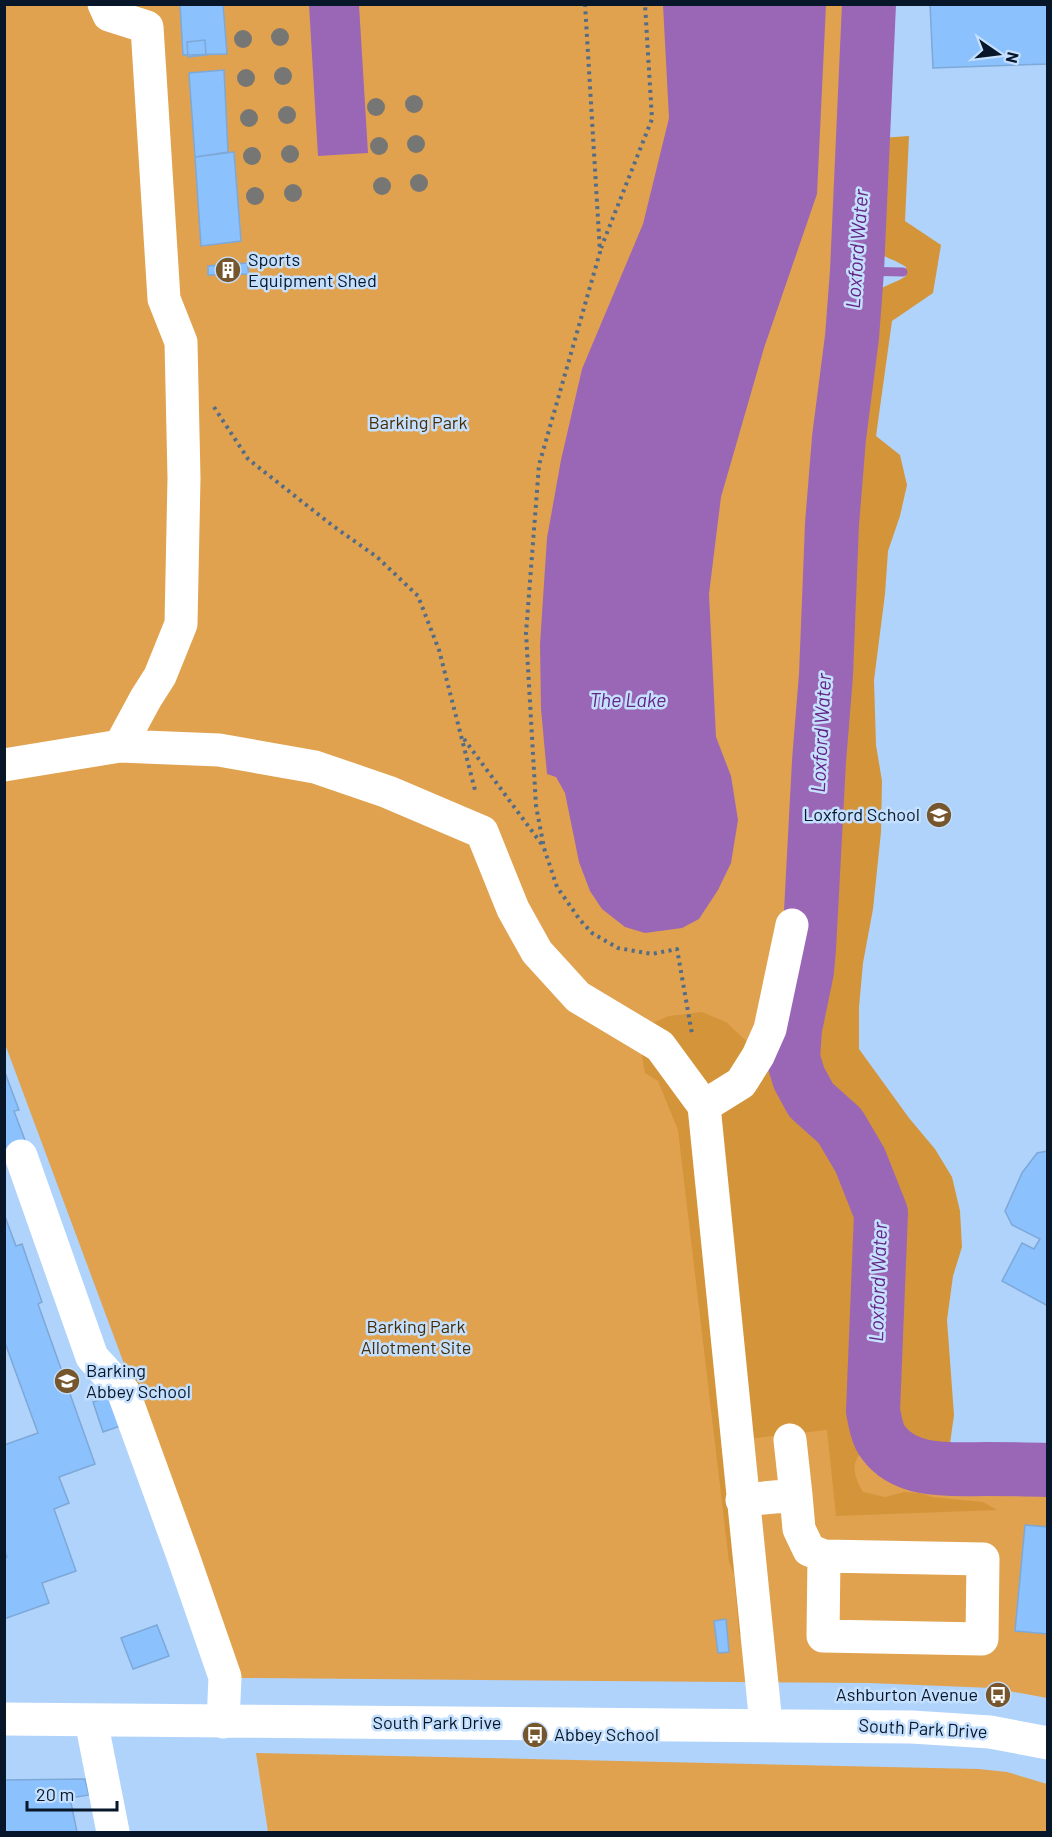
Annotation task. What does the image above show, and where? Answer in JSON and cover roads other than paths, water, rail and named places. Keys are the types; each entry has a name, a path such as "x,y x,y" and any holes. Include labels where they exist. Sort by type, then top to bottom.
{"street":[{"path":"104,4 109,15 147,27 164,299 181,342 184,478 181,624 160,676 120,746"},
{"path":"4,765 120,746 219,750 315,767 388,792 482,832 513,909 537,952 578,997 660,1046 704,1106 766,1724"},
{"path":"704,1106 741,1083 758,1056 770,1029 792,925"},
{"path":"21,1156 92,1357 123,1391 179,1545 225,1677 223,1722"},
{"path":"790,1440 799,1528 808,1550 824,1556 983,1559 982,1639 823,1636 824,1556"},
{"path":"742,1500 795,1494"},
{"name":"South Park Drive","path":"4,1719 766,1724 946,1729 990,1732 1047,1743"},
{"path":"91,1720 113,1833"}],"water":[{"path":"309,5 359,5 368,153 318,156"},
{"name":"The Lake","path":"663,5 826,5 817,194 764,348 721,497 709,594 716,737 731,776 738,820 731,863 718,890 699,919 682,928 645,933 625,927 602,909 590,891 579,862 565,793 556,777 547,774 541,709 540,644 547,538 561,460 582,369 643,224 669,118"}],"waterway":[{"name":"Loxford Water","path":"869,4 857,271 832,524 826,675 809,949 807,971 795,1029 793,1058 799,1078 811,1100 840,1126 860,1160 881,1213 873,1411 881,1439 904,1460 930,1468 1048,1470"},
{"path":"857,271 903,272"}],"place":[{"name":"Sports Equipment Shed","path":"228,270"},
{"name":"Loxford School","path":"939,815"},
{"name":"Barking Abbey School","path":"67,1381"},
{"name":"Ashburton Avenue","path":"998,1695"},
{"name":"Abbey School","path":"535,1735"}],"park label":[{"name":"Barking Park","path":"418,423"},
{"name":"Barking Park Allotment Site","path":"416,1337"}]}
